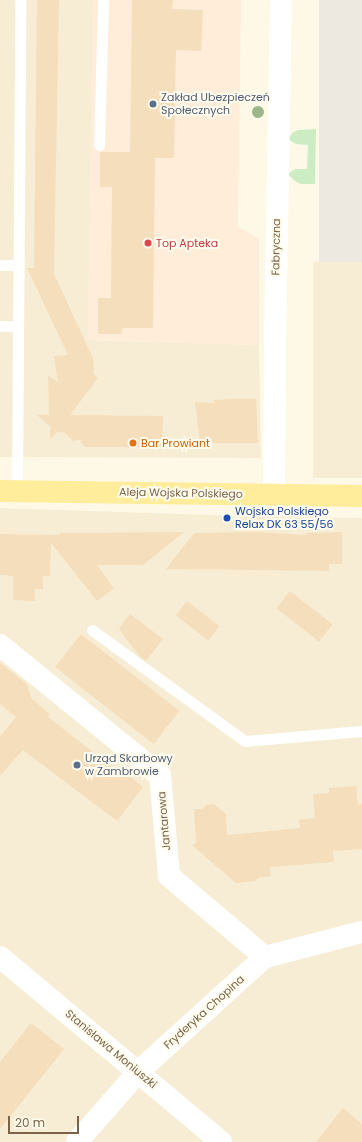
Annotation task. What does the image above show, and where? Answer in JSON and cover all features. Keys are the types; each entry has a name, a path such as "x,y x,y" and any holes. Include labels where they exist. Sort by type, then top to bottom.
{"main road":[{"name":"Aleja Wojska Polskiego","path":"8,491 362,496"}],"street":[{"name":"Fabryczna","path":"274,495 275,330 281,0"},
{"name":"Jantarowa","path":"0,645 160,774 169,876 265,957"},
{"name":"Fryderyka Chopina","path":"77,1142 138,1072 265,957 362,932"},
{"name":"Stanisława Moniuszki","path":"0,957 221,1142"}],"lane":[{"path":"8,491 17,326 20,0"},
{"path":"99,145 103,0"},
{"path":"0,265 17,265"},
{"path":"0,326 17,326"},
{"path":"92,630 245,741 362,732"}],"shaded area":[{"path":"0,0 93,0 88,340 259,345 261,458 0,457"},
{"path":"93,0 241,0 238,227 259,239 259,345 88,340"},
{"path":"319,0 362,0 362,262 319,262"},
{"path":"313,262 362,262 362,478 313,478"},
{"path":"0,508 269,517 362,518 362,1142 0,1142"}],"green space":[{"path":"316,129 315,184 301,184 295,181 288,174 295,169 307,169 308,145 296,144 288,139 293,132 298,130"}],"building":[{"path":"37,0 59,0 54,274 93,358 94,374 98,378 70,415 163,416 162,447 85,447 80,440 73,441 65,433 57,432 50,440 50,426 37,415 49,415 48,375 58,382 54,356 68,355 27,268 34,268"},
{"path":"132,0 173,0 172,9 203,10 201,51 176,50 174,158 155,158 153,328 122,328 122,334 98,334 98,298 111,298 112,187 100,187 100,152 130,152"},
{"path":"256,399 258,443 200,443 195,402 215,403 214,400"},
{"path":"184,532 143,565 97,565 114,588 97,601 51,543 50,576 43,576 43,589 35,589 35,601 13,600 13,576 0,575 0,534 60,535 60,533"},
{"path":"258,532 306,535 306,533 342,532 342,564 329,564 329,571 166,569 194,533"},
{"path":"290,591 333,624 319,642 276,608"},
{"path":"187,601 219,626 208,640 176,615"},
{"path":"130,614 163,639 146,661 140,657 119,629"},
{"path":"81,634 180,711 154,744 55,667"},
{"name":"Urząd Skarbowy w Zambrowie","path":"0,663 27,684 31,698 50,714 48,717 121,774 124,771 143,787 117,821 23,750 0,776 0,736 16,717 0,704"},
{"path":"356,786 358,805 362,804 362,849 333,851 334,862 270,867 271,876 258,878 255,881 236,883 193,846 196,842 194,809 202,809 206,805 214,804 226,814 227,835 300,828 299,820 315,818 313,794 329,793 329,788"},
{"path":"31,1023 64,1049 0,1129 0,1062"},
{"path":"343,1108 362,1124 362,1142 316,1142"}],"place":[{"name":"Zakład Ubezpieczeń Społecznych","path":"153,104"},
{"name":"Top Apteka","path":"148,243"},
{"name":"Bar Prowiant","path":"133,443"},
{"name":"Wojska Polskiego Relax DK 63 55/56","path":"227,518"},
{"name":"Urząd Skarbowy w Zambrowie","path":"77,765"}]}
